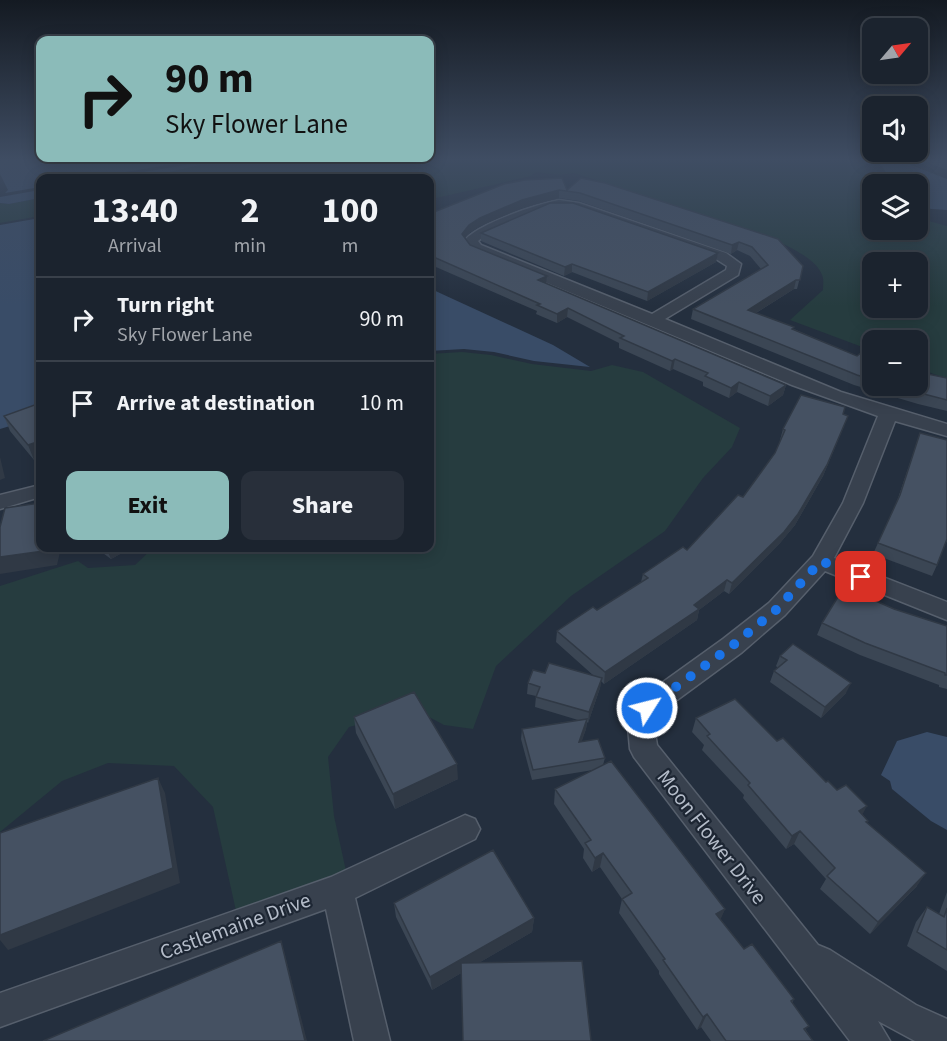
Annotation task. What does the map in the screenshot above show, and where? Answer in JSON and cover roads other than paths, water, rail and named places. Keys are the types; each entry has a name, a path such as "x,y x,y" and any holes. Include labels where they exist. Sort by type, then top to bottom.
{"street":[{"path":"540,209 478,234 471,241 476,248 822,391 888,415 947,430"},
{"path":"580,209 721,256 734,264 733,272 653,320"},
{"name":"Moon Flower Drive","path":"872,1041 644,749 641,727 647,708 732,646 777,609 821,561 853,503 888,415"},
{"path":"0,502 36,491"},
{"path":"821,561 947,611"},
{"name":"Castlemaine Drive","path":"0,1010 337,890 465,829"},
{"path":"337,890 372,1041"},
{"name":"Moon Flower Drive","path":"802,952 904,1017 947,1038"}],"water":[{"path":"36,219 36,418 0,429 0,225"},
{"path":"434,290 553,345 590,367 534,361 494,352 464,349 434,351"},
{"path":"927,732 947,737 947,830 931,821 892,789 890,781 881,775 897,741"}]}
